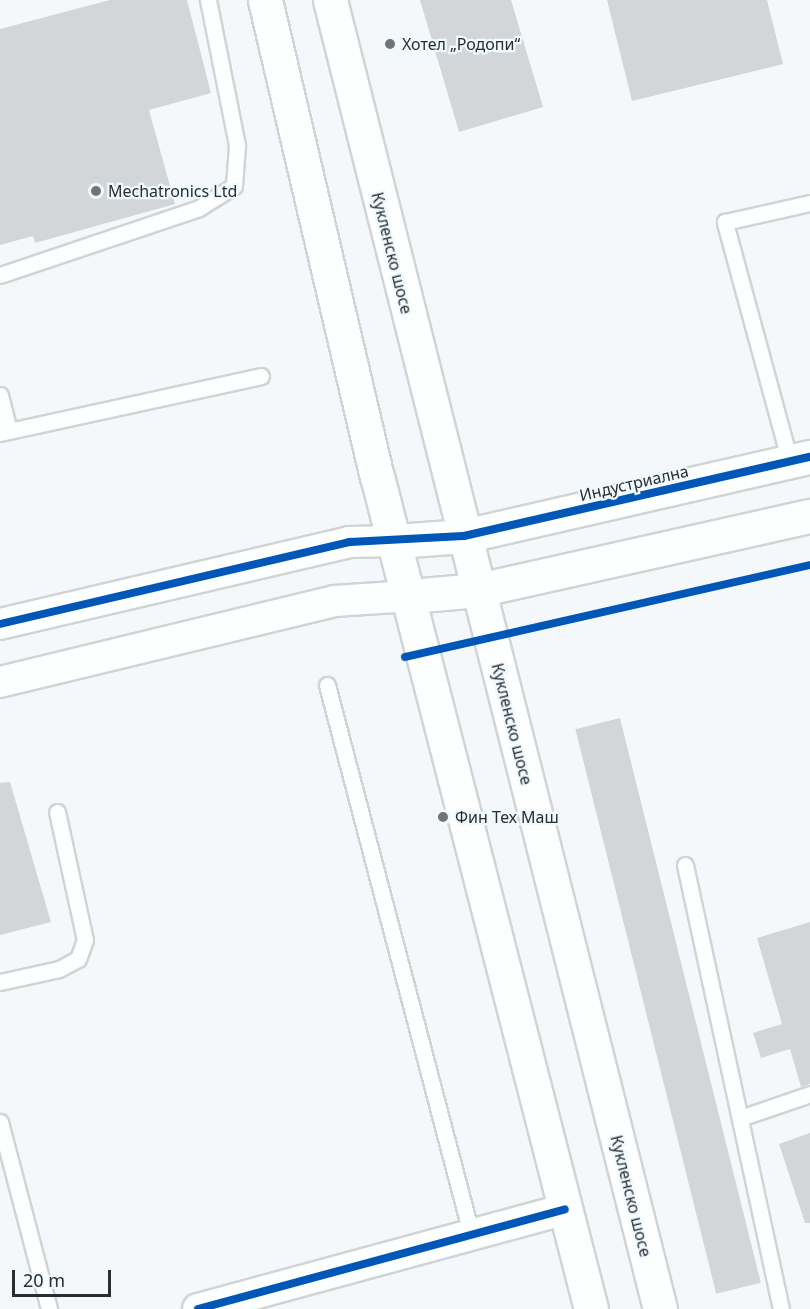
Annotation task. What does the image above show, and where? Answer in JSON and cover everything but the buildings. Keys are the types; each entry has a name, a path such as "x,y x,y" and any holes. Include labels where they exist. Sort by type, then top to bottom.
{"main road":[{"path":"265,0 396,541 591,1309"},
{"name":"Кукленско шосе","path":"330,0 660,1309"},
{"name":"Индустриална","path":"396,541 464,536 800,459"},
{"path":"411,596 478,590 810,516"}],"street":[{"path":"0,624 349,542 396,541"},
{"path":"0,682 334,601 411,596"},
{"path":"198,1309 237,1304 471,1233 565,1209"}],"lane":[{"path":"0,275 200,208 234,186 237,145 208,0"},
{"path":"800,459 725,222 810,203"},
{"path":"0,395 5,432 261,376"},
{"path":"327,685 471,1233"},
{"path":"0,982 59,969 78,959 85,940 57,812"},
{"path":"685,865 781,1309"},
{"path":"740,1118 810,1094"},
{"path":"0,1122 49,1309"}],"cycle path":[{"path":"0,624 349,542 464,536 810,457"},
{"path":"405,657 810,565"},
{"path":"198,1309 565,1209"}],"place":[{"name":"Хотел „Родопи“","path":"390,44"},
{"name":"Mechatronics Ltd","path":"96,191"},
{"name":"Фин Тех Маш","path":"443,817"}]}
